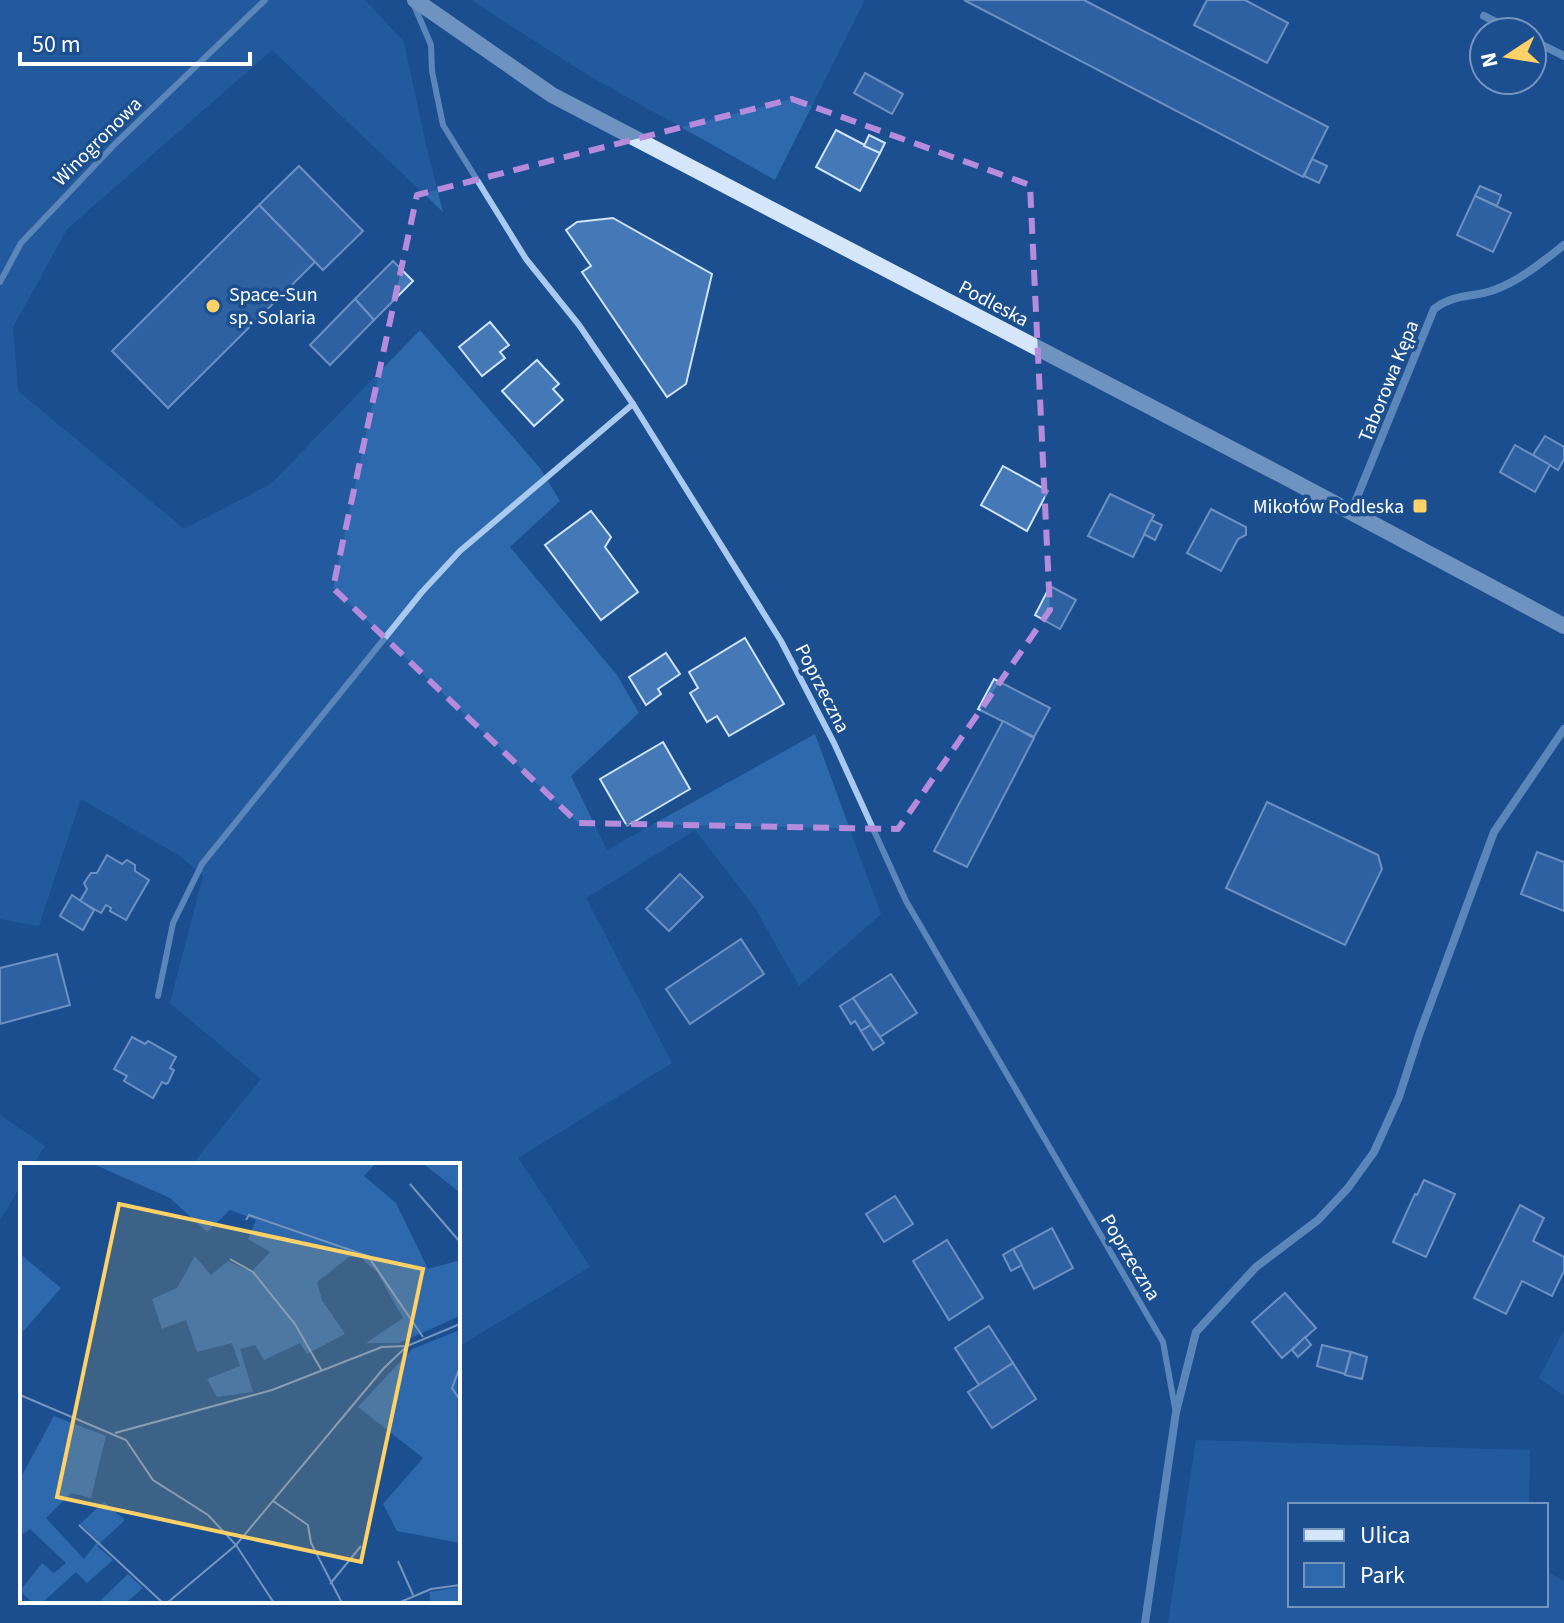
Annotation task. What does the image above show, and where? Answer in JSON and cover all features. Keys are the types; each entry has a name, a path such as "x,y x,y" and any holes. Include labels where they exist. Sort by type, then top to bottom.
{"street":[{"name":"Podleska","path":"414,0 552,95 1564,626"},
{"name":"Taborowa Kępa","path":"1351,512 1434,309 1447,299 1493,290 1525,275 1564,245"},
{"name":"Poprzeczna","path":"1145,1623 1176,1412 1196,1332 1256,1267 1318,1220 1348,1188 1374,1152 1399,1097 1494,832 1564,729"}],"lane":[{"name":"Winogronowa","path":"0,282 21,243 115,144 265,0"},
{"name":"Poprzeczna","path":"414,0 431,45 432,71 443,125 526,259 579,325 633,404 781,641 834,743 906,901 1163,1342 1176,1412"},
{"path":"158,996 173,923 202,864 422,592 460,551 633,404"}],"highlighted area":[{"path":"792,99 1030,185 1050,610 898,829 578,823 333,588 417,195"}],"green space":[{"path":"0,0 365,0 404,42 443,212 272,50 67,229 13,327 18,391 184,529 271,484 420,330 540,468 560,501 510,547 617,675 639,713 571,776 607,850 815,734 881,914 799,986 754,906 695,830 586,898 672,1063 518,1158 590,1267 460,1346 460,1163 194,1163 261,1079 170,1003 203,876 180,856 81,799 39,926 0,919"},
{"path":"471,0 865,0 775,180 586,74"},
{"path":"0,1115 45,1146 34,1163 20,1163 20,1187 0,1220"},
{"path":"1564,1330 1564,1396 1539,1378"},
{"path":"1196,1440 1530,1450 1529,1503 1288,1503 1288,1607 1548,1607 1548,1571 1564,1582 1564,1623 1168,1623"}],"building":[{"path":"964,0 1084,0 1328,127 1303,177"},
{"path":"1207,0 1245,0 1288,23 1267,63 1194,25"},
{"path":"865,73 903,94 892,114 854,93"},
{"path":"836,130 880,153 860,191 816,167"},
{"path":"869,135 885,143 880,153 864,146"},
{"path":"1312,159 1327,166 1319,183 1304,176"},
{"path":"299,166 363,231 323,270 259,205"},
{"path":"1480,186 1501,195 1497,206 1475,196"},
{"path":"1475,196 1511,213 1493,252 1457,235"},
{"name":"Space-Sun sp. Solaria","path":"259,205 315,262 168,408 112,351"},
{"path":"613,218 712,274 686,384 667,397 582,272 591,266 566,230 577,222"},
{"path":"393,261 413,281 374,320 355,299"},
{"path":"355,299 374,320 330,365 310,345"},
{"path":"490,322 509,345 500,352 505,358 482,376 459,347"},
{"path":"537,360 559,384 553,389 563,400 534,426 502,391"},
{"path":"1545,436 1564,447 1564,459 1558,470 1533,455"},
{"path":"1515,445 1550,465 1535,492 1500,472"},
{"path":"1003,466 1048,491 1027,531 981,505"},
{"path":"1110,494 1154,515 1133,557 1088,536"},
{"path":"1211,509 1246,527 1246,535 1238,539 1221,571 1187,553"},
{"path":"591,511 611,537 605,547 638,592 601,620 545,545"},
{"path":"1151,520 1162,525 1155,540 1144,534"},
{"path":"1050,586 1076,600 1060,629 1035,615"},
{"path":"745,638 784,704 729,736 717,716 707,722 690,693 698,688 689,672"},
{"path":"666,653 680,674 658,689 661,694 646,705 629,677"},
{"path":"994,679 1050,708 1034,737 978,709"},
{"path":"1003,721 1034,738 967,867 934,851"},
{"path":"663,742 690,789 627,826 600,779"},
{"path":"1267,802 1378,855 1382,869 1345,945 1226,888"},
{"path":"1537,852 1564,862 1564,911 1521,894"},
{"path":"107,855 122,864 127,860 135,865 135,871 149,880 126,920 106,905 101,913 80,901 87,889 84,883 91,873 97,873"},
{"path":"680,874 703,897 669,931 646,909"},
{"path":"72,895 94,910 83,930 60,916"},
{"path":"741,939 764,974 690,1024 666,989"},
{"path":"57,954 70,1005 0,1024 0,968"},
{"path":"891,974 917,1013 880,1037 853,998"},
{"path":"853,998 871,1025 861,1031 855,1021 851,1024 840,1006"},
{"path":"871,1025 884,1043 873,1050 861,1031"},
{"path":"132,1037 145,1044 148,1041 176,1057 170,1068 174,1070 168,1083 162,1082 153,1098 124,1081 127,1076 114,1069"},
{"path":"1424,1180 1455,1194 1426,1257 1393,1242"},
{"path":"895,1196 913,1224 884,1242 866,1214"},
{"path":"1520,1205 1544,1218 1533,1241 1564,1257 1564,1271 1552,1296 1522,1281 1506,1314 1474,1298"},
{"path":"1052,1228 1073,1268 1034,1289 1013,1249"},
{"path":"947,1240 983,1298 949,1320 913,1261"},
{"path":"1013,1249 1022,1265 1011,1271 1003,1255"},
{"path":"1285,1293 1316,1328 1282,1358 1252,1322"},
{"path":"989,1326 1013,1363 979,1385 955,1348"},
{"path":"1305,1337 1311,1345 1298,1357 1292,1350"},
{"path":"1322,1345 1351,1352 1345,1374 1317,1366"},
{"path":"1351,1352 1367,1357 1362,1379 1345,1375"},
{"path":"1013,1363 1036,1399 992,1428 968,1392"}],"place":[{"name":"Space-Sun sp. Solaria","path":"213,306"},
{"name":"Mikołów Podleska","path":"1420,506"}]}
